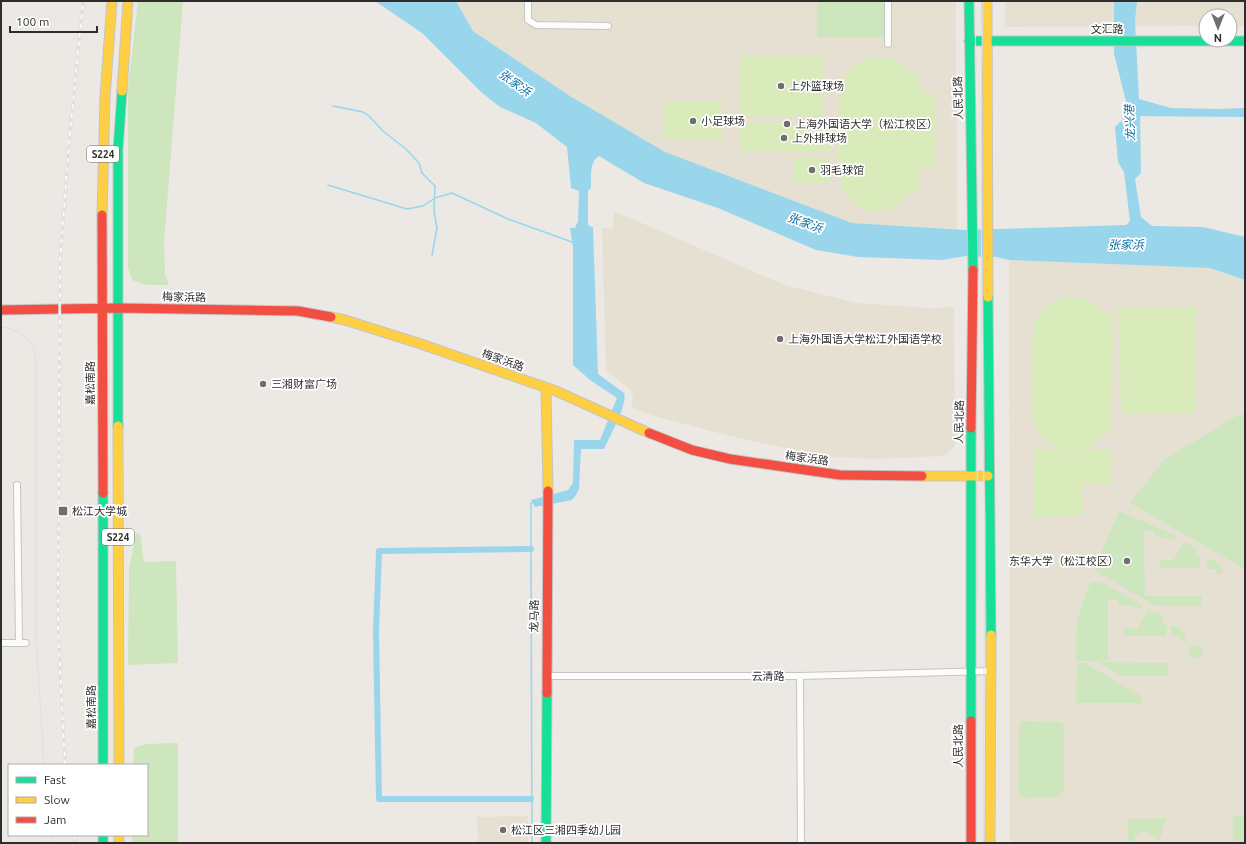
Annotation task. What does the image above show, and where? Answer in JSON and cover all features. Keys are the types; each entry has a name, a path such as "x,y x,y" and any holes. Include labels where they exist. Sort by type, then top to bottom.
{"main road":[{"name":"嘉松南路","path":"103,764 103,150 112,1"},
{"name":"S224","path":"119,764 118,150 128,1"},
{"name":"人民北路","path":"969,1 973,224 970,476 971,843"},
{"path":"987,1 988,476 991,671 990,843"},
{"name":"文汇路","path":"969,41 1245,41"},
{"name":"梅家浜路","path":"1,310 118,308 298,311 345,320 421,344 546,388 692,450 730,459 840,475 988,476"},
{"name":"龙马路","path":"546,388 548,490 546,843"}],"street":[{"path":"528,1 528,20 536,24 608,26"},
{"path":"888,1 888,44"},
{"path":"1,643 22,642 17,485"},
{"name":"云清路","path":"546,676 800,676 991,671"},
{"path":"800,676 801,843"}],"shaded area":[{"name":"上海外国语大学（松江校区）","path":"456,1 956,1 957,229 852,223 665,152 570,96 473,31"},
{"path":"1005,1 1245,1 1245,26 1238,26 1238,8 1198,8 1198,26 1005,27"},
{"name":"上海外国语大学松江外国语学校","path":"614,211 785,285 857,303 930,308 954,307 955,447 943,456 873,459 821,456 726,435 651,415 631,407 633,392 606,370 602,228 613,229"},
{"name":"东华大学（松江校区）","path":"1009,260 1210,268 1245,280 1245,843 1010,843"},
{"name":"松江区三湘四季幼儿园","path":"528,816 528,843 478,843 477,817"}],"green space":[{"path":"138,1 183,1 164,242 165,275 169,285 145,285 132,280 128,267 128,88"},
{"path":"817,1 884,1 884,37 817,37"},
{"name":"上外篮球场","path":"739,56 824,56 824,116 739,117"},
{"path":"871,57 893,59 906,68 910,73 919,73 919,92 935,93 935,167 919,168 918,194 910,194 893,208 883,211 863,209 847,196 841,185 838,165 838,114 843,79 851,68"},
{"name":"小足球场","path":"663,101 722,102 722,140 663,140"},
{"name":"上外排球场","path":"739,124 829,124 829,152 739,152"},
{"name":"羽毛球馆","path":"794,157 830,157 830,183 794,183"},
{"path":"1064,297 1086,299 1100,308 1104,313 1113,313 1112,434 1104,434 1095,444 1083,450 1112,450 1112,483 1082,484 1083,516 1034,517 1033,450 1060,450 1043,438 1037,430 1032,418 1032,343 1035,320 1045,306"},
{"path":"1118,307 1196,307 1196,413 1121,413"},
{"path":"1245,414 1245,569 1130,503 1165,459 1238,415"},
{"path":"1119,511 1177,536 1175,540 1155,536 1155,531 1144,530 1145,596 1202,596 1202,606 1156,606 1094,570"},
{"path":"140,533 144,562 176,561 178,663 128,665 129,569 136,534"},
{"path":"1183,542 1198,549 1196,555 1200,558 1200,568 1160,568 1160,559 1173,561"},
{"path":"1207,559 1212,559 1222,567 1222,574 1216,574 1216,569 1207,569"},
{"path":"1091,582 1101,582 1143,605 1141,609 1129,605 1119,605 1118,600 1108,599 1108,661 1076,661 1078,620"},
{"path":"1148,610 1164,616 1162,623 1167,625 1166,636 1124,636 1124,627 1137,629"},
{"path":"1171,626 1176,626 1186,634 1186,641 1180,641 1180,636 1171,636"},
{"path":"1190,646 1202,646 1202,658 1190,658"},
{"path":"1098,662 1168,663 1168,676 1121,676"},
{"path":"1077,663 1085,663 1141,696 1141,703 1076,703"},
{"path":"1023,721 1061,722 1064,726 1064,790 1059,797 1023,798 1018,794 1019,724"},
{"path":"178,743 178,843 132,843 132,836 148,836 148,764 133,764 134,748 146,744"},
{"path":"1233,816 1245,816 1245,843 1233,843"},
{"path":"1167,818 1162,828 1162,836 1158,840 1145,830 1134,837 1136,843 1128,843 1128,819"}],"water":[{"path":"375,1 456,1 473,31 570,96 665,152 852,223 966,230 1126,225 1130,221 1124,172 1118,162 1115,127 1129,113 1114,54 1114,1 1137,1 1135,21 1139,99 1171,108 1245,108 1245,113 1140,113 1141,173 1135,179 1141,217 1152,226 1203,227 1245,237 1245,280 1210,268 1009,260 996,257 966,256 942,260 858,257 816,250 718,208 644,183 599,156 592,166 591,188 588,191 588,222 589,226 593,227 598,374 624,393 623,405 621,413 604,449 581,449 579,489 572,500 535,507 531,500 568,490 573,483 574,440 600,440 617,398 590,380 573,365 573,247 570,228 575,228 578,221 579,191 571,188 567,147 536,123 500,107 481,92 422,33"}],"waterway":[{"path":"333,106 363,112 369,116 384,132 406,149 419,163 422,173 435,186 434,211 437,228 432,255"},
{"name":"龙兴港","path":"1129,113 1245,114"},
{"path":"328,185 407,209 423,206 435,198 452,193 508,219 572,242"},
{"path":"532,843 531,503 533,502"},
{"path":"531,549 379,551 376,632 379,799 531,799"}],"tram line":[{"path":"975,1 976,73"},
{"path":"983,1 981,99 982,416 985,520 983,843"},
{"path":"1,327 15,330 25,337 29,341 35,353 36,360 36,636 44,764"},
{"path":"977,451 978,599"},
{"path":"41,843 44,836"},
{"path":"52,836 52,843"}],"railway":[{"path":"65,764 58,628 60,261 69,144 83,1"},
{"path":"74,836 75,843"}],"traffic: fast":[{"path":"969,1 973,270"},
{"path":"969,41 1245,41"},
{"path":"118,426 118,150 122,91"},
{"path":"988,297 991,635"},
{"path":"971,428 971,721"},
{"path":"103,493 103,764"},
{"path":"546,843 547,693"},
{"path":"103,836 103,843"}],"traffic: slow":[{"path":"102,215 105,97 112,1"},
{"path":"122,91 128,1"},
{"path":"987,1 988,297"},
{"path":"331,317 421,344 556,391 649,433"},
{"path":"546,388 548,491"},
{"path":"118,426 119,764"},
{"path":"922,476 988,476"},
{"path":"990,843 991,635"},
{"path":"119,836 119,843"}],"traffic: jam":[{"path":"102,215 103,493"},
{"path":"971,428 973,270"},
{"path":"1,310 118,308 298,311 331,317"},
{"path":"649,433 692,450 730,459 840,475 922,476"},
{"path":"547,693 548,491"},
{"path":"971,721 971,843"}],"place":[{"name":"上外篮球场","path":"781,86"},
{"name":"小足球场","path":"693,121"},
{"name":"上海外国语大学（松江校区）","path":"787,124"},
{"name":"上外排球场","path":"784,138"},
{"name":"羽毛球馆","path":"812,170"},
{"name":"上海外国语大学松江外国语学校","path":"780,339"},
{"name":"三湘财富广场","path":"263,384"},
{"name":"松江大学城","path":"63,511"},
{"name":"东华大学（松江校区）","path":"1127,561"},
{"name":"松江区三湘四季幼儿园","path":"503,830"}],"water label":[{"name":"张家浜","path":"515,83"},
{"name":"张家浜","path":"805,223"},
{"name":"张家浜","path":"1126,245"}]}
